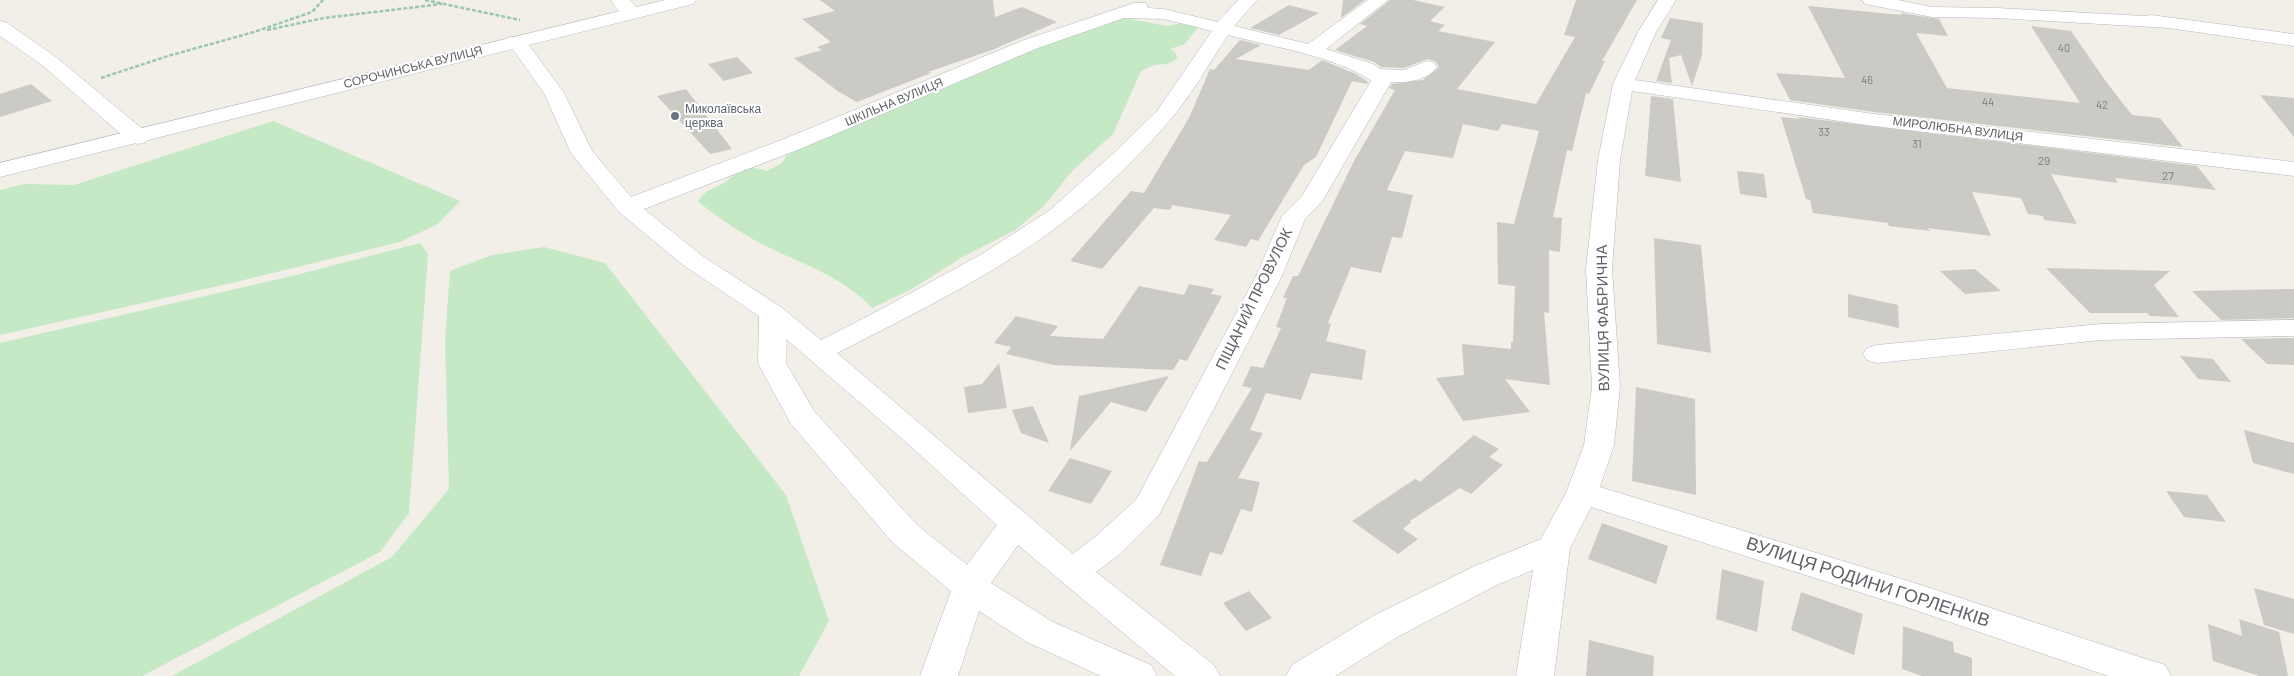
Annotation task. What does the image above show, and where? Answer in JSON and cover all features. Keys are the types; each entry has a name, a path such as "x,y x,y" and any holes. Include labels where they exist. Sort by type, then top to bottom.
{"street":[{"name":"СОРОЧИНСЬКА ВУЛИЦЯ","path":"0,170 565,29 626,6 687,0"},
{"name":"ШКІЛЬНА ВУЛИЦЯ","path":"627,207 792,144 1031,44 1162,0"},
{"path":"818,352 886,318 966,273 1058,215 1124,156 1164,115 1223,29 1248,0"},
{"path":"1311,50 1379,0"},
{"name":"ВУЛИЦЯ ФАБРИЧНА","path":"1535,676 1542,635 1552,548 1582,492 1599,445 1606,388 1599,269 1609,160 1623,84 1647,32 1667,0"},
{"path":"1871,0 1932,12 2167,23"},
{"path":"2075,0 2093,9 2098,15 2088,18"},
{"path":"2080,0 2122,14 2167,23 2294,40"},
{"path":"1123,13 1164,14 1311,50 1366,68 1378,75 1405,78 1418,74 1427,67"},
{"path":"0,27 48,61 138,137"},
{"path":"516,41 554,93 582,152 627,207 692,260 772,313 918,436 1072,572 1201,676"},
{"name":"ПІЩАНИЙ ПРОВУЛОК","path":"1072,572 1108,546 1148,507 1269,276 1294,216 1311,200 1330,171 1367,103 1377,91 1382,80 1378,75"},
{"name":"МИРОЛЮБНА ВУЛИЦЯ","path":"1623,84 1684,94 1884,120 2294,169"},
{"path":"772,313 772,362 802,417 905,534 970,587 1040,632 1138,676"},
{"path":"1877,354 2101,332 2294,328"},
{"name":"ВУЛИЦЯ РОДИНИ ГОРЛЕНКІВ","path":"1582,492 1918,597 2152,676"},
{"path":"939,676 970,587 1016,524"},
{"path":"1305,676 1386,626 1488,575 1552,548"}],"path":[{"path":"79,86 168,56 254,32 312,12 323,0"},
{"path":"425,0 565,29"},
{"path":"254,32 324,18 442,4"}],"green space":[{"path":"1115,16 1166,26 1184,23 1198,27 1185,44 1170,49 1176,53 1177,59 1167,64 1154,65 1141,71 1113,134 1073,170 1043,207 1015,230 961,258 910,290 872,308 850,288 837,280 751,238 698,202 707,191 721,185 743,169 753,168 767,171 782,163 787,155 811,142"},
{"path":"273,121 460,201 438,224 400,242 236,282 0,335 0,190 24,184 74,185"},
{"path":"420,243 428,254 409,513 380,552 142,676 0,676 0,343 296,275"},
{"path":"544,247 605,263 786,495 829,621 799,676 172,676 392,557 449,489 445,340 450,271 492,255"}],"building":[{"path":"820,0 993,0 995,17 1022,7 1057,22 992,50 928,72 931,73 857,102 839,92 794,58 822,50 817,47 831,42 802,19 835,11"},
{"path":"1343,0 1365,0 1341,18"},
{"path":"1390,0 1413,0 1445,7 1430,21 1445,25 1438,31 1495,42 1457,89 1536,104 1575,37 1564,35 1576,0 1637,0 1602,61 1605,61 1589,94 1586,93 1572,151 1567,150 1553,217 1562,218 1560,252 1549,250 1549,313 1544,312 1550,385 1505,379 1530,412 1463,421 1436,378 1464,375 1462,344 1511,349 1511,342 1513,342 1515,286 1498,284 1497,222 1514,224 1539,131 1502,124 1498,131 1463,124 1453,158 1405,151 1387,190 1413,195 1402,238 1392,237 1381,273 1351,267 1328,323 1331,324 1326,341 1366,350 1362,380 1311,373 1301,400 1266,393 1250,430 1263,433 1238,478 1260,482 1252,512 1241,509 1222,555 1210,552 1201,576 1160,565 1199,461 1207,462 1252,388 1242,386 1251,366 1263,368 1281,328 1276,327 1287,298 1283,298 1293,276 1298,276 1354,161 1395,90 1389,88 1392,84 1423,80 1439,67 1436,62 1428,59 1404,68 1381,67 1374,62 1335,50 1367,26 1360,24"},
{"path":"1289,5 1319,13 1279,35 1250,28"},
{"path":"1808,6 1902,15 1901,13 1939,19 1948,36 1916,33 1947,88 2080,103 2031,26 2071,31 2132,115 2160,118 2183,147 1874,112 1790,100 1776,73 1845,78"},
{"path":"1670,18 1703,23 1702,55 1692,86 1681,55 1669,58 1672,83 1656,81 1671,40 1661,38"},
{"path":"1240,40 1261,45 1236,59 1309,70 1322,60 1356,74 1368,82 1367,84 1352,81 1316,157 1304,165 1258,241 1251,239 1246,247 1214,240 1231,215 1172,205 1170,210 1154,208 1102,269 1070,261 1131,191 1144,193 1189,118 1210,69 1214,70"},
{"path":"737,57 753,73 724,81 708,64"},
{"path":"31,84 52,101 0,117 0,94"},
{"path":"686,89 732,149 710,154 657,96"},
{"path":"2260,95 2294,98 2294,137"},
{"path":"1651,96 1673,99 1681,182 1645,176"},
{"path":"1781,117 1800,119 1798,117 2197,166 2216,190 2115,178 2118,183 2051,174 2077,224 2044,220 2043,216 2028,214 2021,198 1972,192 1991,236 1927,228 1931,231 1889,226 1888,223 1813,213 1810,200 1806,199"},
{"path":"1737,171 1764,174 1767,198 1740,194"},
{"path":"1654,238 1701,245 1711,353 1657,344"},
{"path":"2046,268 2170,271 2154,285 2179,317 2150,316 2147,313 2090,313"},
{"path":"1975,269 2001,291 1965,294 1940,271"},
{"path":"1189,284 1214,289 1211,294 1222,296 1187,361 1180,359 1173,370 1054,365 1006,354 1011,347 994,343 1016,316 1058,326 1050,336 1103,339 1139,286 1184,295"},
{"path":"2294,289 2294,318 2221,320 2192,291"},
{"path":"1848,294 1898,305 1899,328 1848,317"},
{"path":"2294,338 2294,365 2267,364 2241,339"},
{"path":"2180,356 2213,359 2231,382 2198,379"},
{"path":"999,363 1007,408 968,413 964,387 982,384"},
{"path":"1169,376 1146,412 1111,402 1070,451 1079,396"},
{"path":"1636,387 1695,399 1696,495 1632,481"},
{"path":"1033,406 1049,443 1021,433 1012,410"},
{"path":"2244,430 2294,443 2294,474 2253,463"},
{"path":"1474,435 1499,449 1489,457 1503,465 1471,494 1460,488 1410,521 1403,529 1418,539 1398,554 1352,521 1415,479 1420,482"},
{"path":"1070,458 1112,471 1091,504 1048,491"},
{"path":"2166,491 2207,495 2226,522 2184,517"},
{"path":"1602,523 1668,546 1656,584 1588,559"},
{"path":"1722,569 1764,581 1757,632 1716,619"},
{"path":"2254,588 2294,599 2294,634 2264,625"},
{"path":"1249,591 1272,618 1246,631 1223,603"},
{"path":"1801,592 1863,614 1854,655 1791,630"},
{"path":"2239,619 2279,632 2288,676 2259,676 2213,661 2208,624 2242,636"},
{"path":"1903,626 1953,642 1954,652 1972,658 1972,676 1922,676 1902,669"},
{"path":"1589,640 1654,656 1653,676 1586,676"}],"place":[{"name":"Миколаївська церква","path":"675,116"}]}
